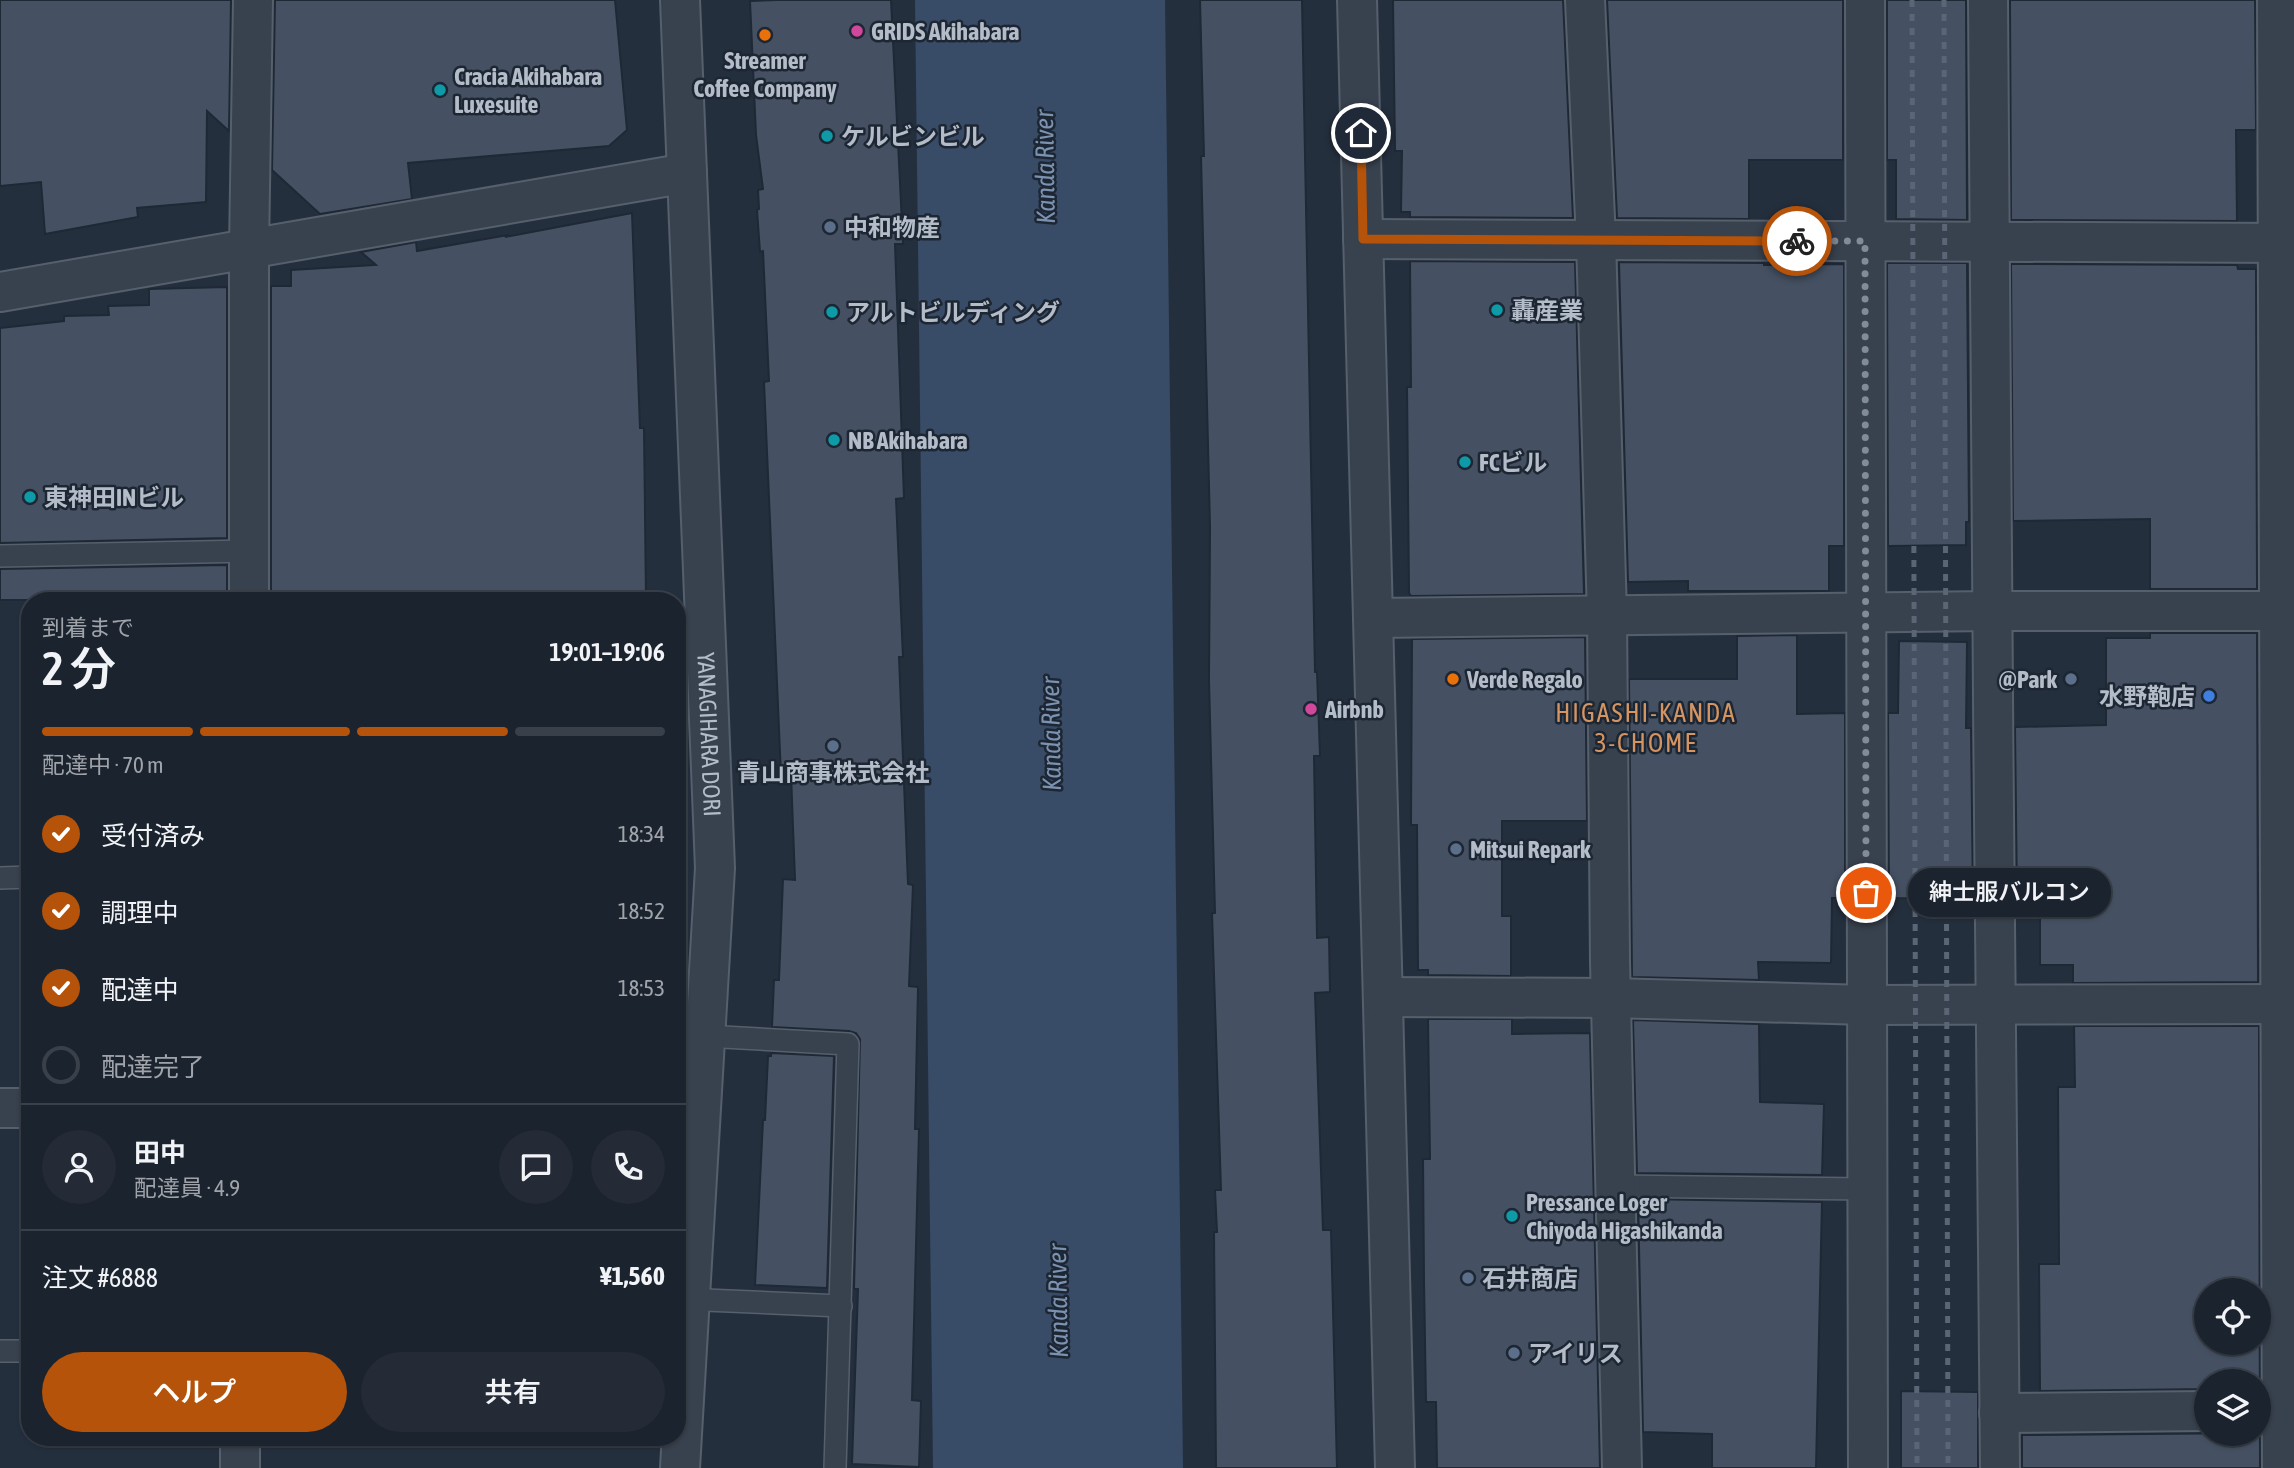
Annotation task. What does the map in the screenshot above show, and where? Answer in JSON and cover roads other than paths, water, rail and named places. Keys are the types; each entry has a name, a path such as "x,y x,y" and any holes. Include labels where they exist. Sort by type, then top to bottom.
{"street":[{"path":"249,592 253,0"},
{"name":"YANAGIHARA DORI","path":"680,0 715,868 705,1036 689,1112 686,1224"},
{"path":"1357,0 1395,1468"},
{"path":"1585,0 1596,240 1607,615 1611,998 1622,1468"},
{"path":"1865,0 1868,1468"},
{"path":"1989,0 1988,242 2000,1468"},
{"path":"2277,0 2286,243 2287,1004 2278,1411 2282,1468"},
{"path":"0,292 687,173"},
{"path":"1363,239 2286,243"},
{"path":"1373,618 1993,611 2286,611"},
{"path":"1383,997 1611,998 1867,1005 2287,1004"},
{"path":"0,1108 21,1108"},
{"path":"1999,1413 2194,1412"},
{"path":"240,1446 240,1468"},
{"name":"YANAGIHARA DORI","path":"680,1468 681,1446"}],"lane":[{"path":"0,556 249,551"},
{"path":"0,878 21,877"},
{"path":"705,1036 848,1044 835,1468"},
{"path":"1615,1186 1868,1189"},
{"path":"686,1299 841,1306"},
{"path":"0,1351 21,1351"}],"water":[{"name":"Kanda River","path":"915,0 1165,0 1183,1468 933,1468"}],"railway":[{"path":"1912,0 1917,1468"},
{"path":"1944,0 1948,1468"}],"place":[{"name":"GRIDS Akihabara","path":"857,31"},
{"name":"Streamer Coffee Company","path":"765,35"},
{"name":"Cracia Akihabara Luxesuite","path":"440,90"},
{"name":"ケルビンビル","path":"827,136"},
{"name":"中和物産","path":"830,227"},
{"name":"轟産業","path":"1497,310"},
{"name":"アルトビルディング","path":"832,312"},
{"name":"NB Akihabara","path":"834,440"},
{"name":"FCビル","path":"1465,462"},
{"name":"東神田INビル","path":"30,497"},
{"name":"Verde Regalo","path":"1453,679"},
{"name":"@Park","path":"2071,679"},
{"name":"水野鞄店","path":"2209,696"},
{"name":"Airbnb","path":"1311,709"},
{"name":"青山商事株式会社","path":"833,746"},
{"name":"Mitsui Repark","path":"1456,849"},
{"name":"紳士服バルコン","path":"1866,893"},
{"name":"Pressance Loger Chiyoda Higashikanda","path":"1512,1216"},
{"name":"石井商店","path":"1468,1278"},
{"name":"アイリス","path":"1514,1353"}],"district":[{"name":"HIGASHI-KANDA 3-CHOME","path":"1646,728"}]}
